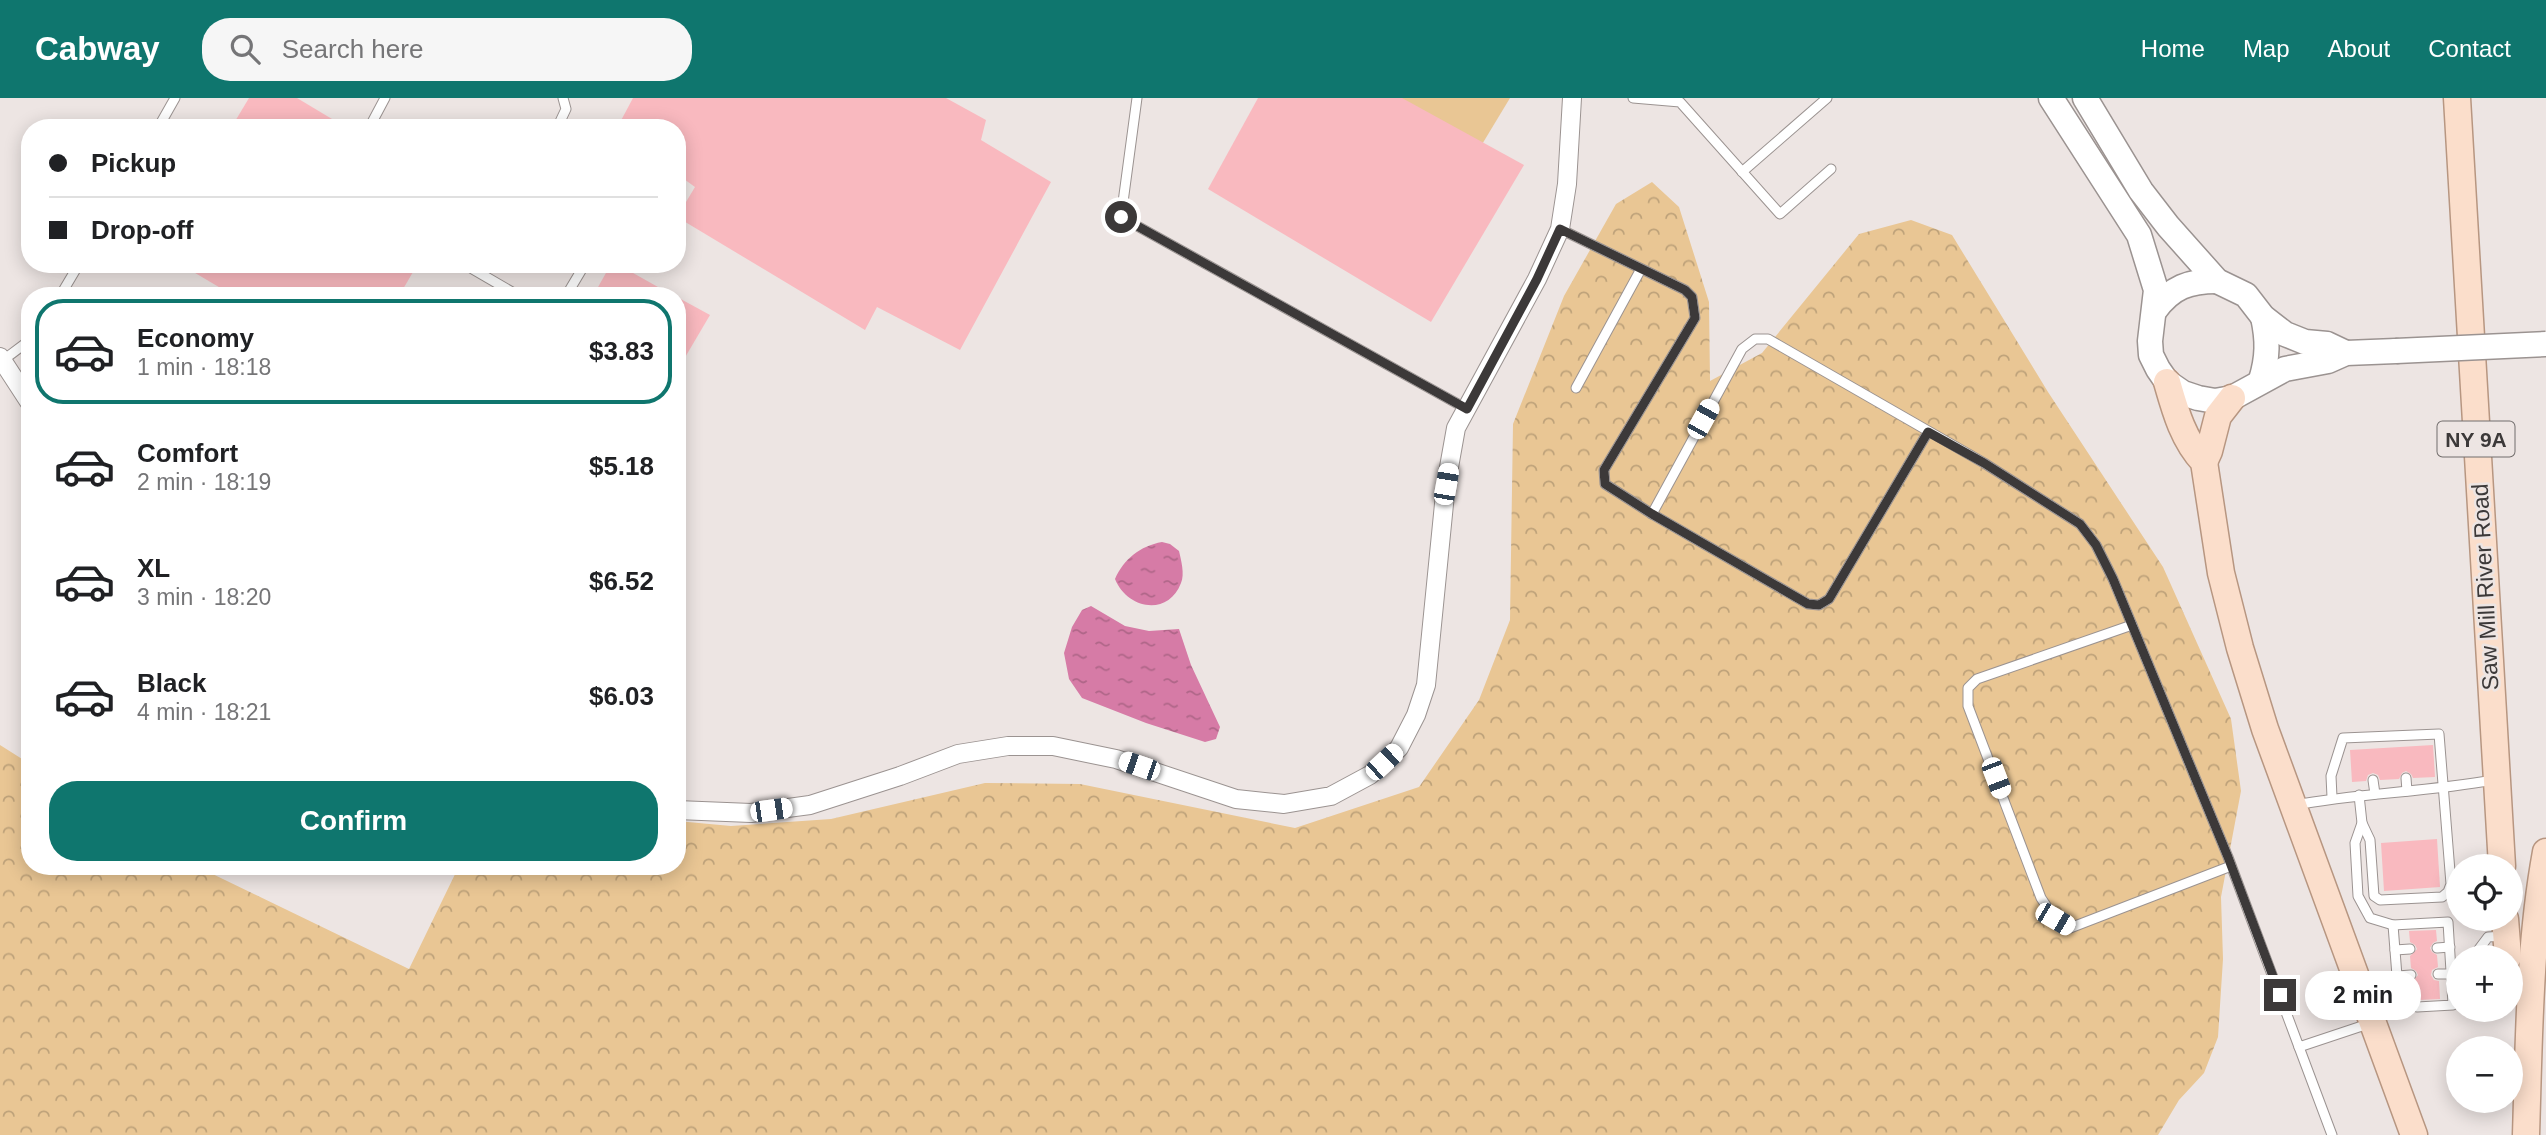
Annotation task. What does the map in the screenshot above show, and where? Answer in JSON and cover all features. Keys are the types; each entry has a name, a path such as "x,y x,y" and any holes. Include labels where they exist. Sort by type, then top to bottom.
{"main road":[{"path":"2051,98 2140,235 2155,290 2151,355 2167,382 2173,406 2191,449 2204,462"},
{"path":"2085,98 2141,191 2217,281 2246,295 2263,317 2285,334 2305,342 2328,344 2346,353"},
{"name":"Saw Mill River Road","path":"2457,98 2501,854"},
{"path":"2155,310 2174,289 2200,281 2217,281"},
{"path":"2261,380 2267,360 2268,341 2263,317"},
{"path":"2167,382 2183,393 2215,401 2232,398 2285,369 2328,361 2346,353 2546,344"},
{"path":"2232,398 2218,416 2204,462 2221,573 2265,729 2414,1135"},
{"path":"2526,1135 2535,928 2546,852"},
{"path":"2512,1022 2519,1135"}],"street":[{"path":"686,810 751,813 810,805 901,776 958,754 1008,746 1053,746 1116,758 1236,799 1284,804 1331,796 1370,775 1399,748 1416,715 1426,685 1446,484 1456,428 1537,279 1560,229 1567,184 1572,98"},
{"path":"1,359 21,390"}],"lane":[{"path":"163,119 175,98"},
{"path":"561,119 566,109 563,98"},
{"path":"1138,98 1121,217 1467,409"},
{"path":"1633,98 1680,102 1780,214 1830,169"},
{"path":"1742,172 1827,98"},
{"path":"373,119 383,99"},
{"path":"1560,229 1685,290 1692,297 1695,318 1604,470 1605,484 1808,604 1819,605 1829,599 1928,432"},
{"path":"1576,388 1642,269"},
{"path":"479,273 504,287"},
{"path":"1652,514 1742,348 1755,339 1768,340 1984,463 2080,524 2096,545 2132,625 2231,866 2331,1134"},
{"path":"1,359 21,346"},
{"path":"2132,625 1977,679 1968,688 1968,706 2041,898 2055,919 2070,928 2231,866"},
{"path":"2332,797 2331,776 2343,738 2439,734 2451,884 2448,892 2442,897 2379,900 2374,896 2370,840 2362,823 2359,795"},
{"path":"2403,736 2404,747"},
{"path":"2371,737 2371,749"},
{"path":"2406,778 2407,791"},
{"path":"2374,780 2375,794"},
{"path":"2293,805 2332,797 2445,788 2497,780"},
{"path":"2362,823 2355,843 2358,897 2370,918 2393,925 2448,922 2450,945"},
{"path":"2299,1047 2369,1012 2392,990 2397,976 2393,925"},
{"path":"2482,945 2488,937 2506,937"},
{"path":"2437,948 2446,947"},
{"path":"2395,950 2410,949"},
{"path":"2438,974 2446,972"},
{"path":"2397,976 2411,975"},
{"path":"2392,990 2417,1007 2446,1005"}],"green space":[{"path":"1394,98 1510,98 1481,146"},
{"path":"1652,182 1679,207 1709,302 1710,381 1762,353 1859,234 1911,220 1952,235 2048,392 2163,567 2231,719 2241,791 2221,897 2223,959 2218,1037 2204,1073 2179,1100 2158,1135 0,1135 0,745 21,758 21,875 215,875 409,969 455,875 686,875 686,822 731,826 831,819 985,783 1080,784 1295,828 1419,787 1479,700 1510,620 1513,424 1564,296 1616,204"}],"water":[{"path":"1162,542 1179,551 1183,571 1181,583 1175,594 1158,605 1138,602 1121,589 1115,579 1123,565 1134,554"},
{"path":"1091,606 1125,626 1149,631 1179,629 1191,665 1220,727 1216,739 1205,742 1082,698 1069,679 1064,653 1072,627 1082,610"}],"building":[{"path":"249,98 297,98 332,119 236,119"},
{"path":"633,98 946,98 986,120 981,140 1051,182 960,350 877,307 865,330 686,222 686,202 695,187 686,180 686,119 622,119"},
{"path":"1258,98 1402,98 1524,165 1431,322 1208,189"},
{"path":"195,273 412,273 404,287 219,287"},
{"path":"606,273 633,273 658,287 598,287"},
{"path":"686,302 710,315 686,356"},
{"path":"2433,745 2435,777 2413,778 2406,771 2399,779 2380,780 2378,775 2373,773 2368,775 2366,781 2352,782 2350,750"},
{"path":"2437,839 2440,887 2384,891 2381,843"},
{"path":"2436,930 2437,941 2430,948 2437,955 2438,967 2432,970 2431,975 2434,980 2439,981 2440,999 2419,1000 2413,996 2412,982 2418,975 2411,968 2410,956 2417,949 2410,942 2409,931"}],"route":[{"path":"1121,217 1467,409 1553,249 1560,229 1685,290 1692,297 1695,318 1604,470 1605,484 1808,604 1819,605 1829,599 1928,432 1984,463 2080,524 2096,545 2113,579 2228,857 2280,995"}]}
